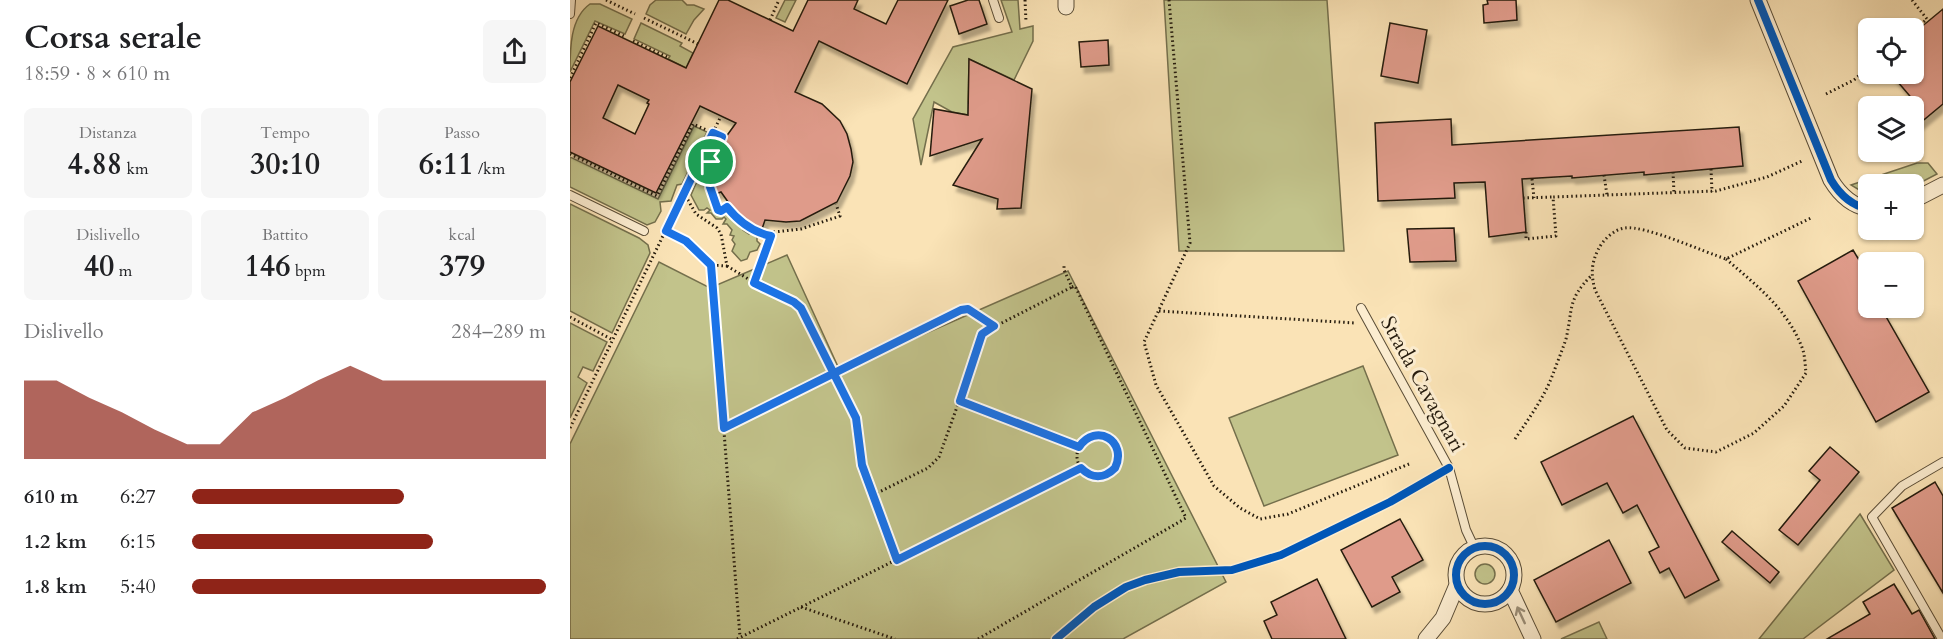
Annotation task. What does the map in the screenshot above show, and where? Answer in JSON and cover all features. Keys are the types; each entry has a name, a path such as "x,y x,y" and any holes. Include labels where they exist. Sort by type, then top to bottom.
{"street":[{"path":"1758,0 1831,180 1847,200 1858,206"},
{"path":"1924,195 1943,185"},
{"path":"1493,546 1508,556 1514,572 1514,581 1510,590 1498,601 1474,602 1467,598 1457,585 1456,566 1460,558 1474,547 1493,546"},
{"path":"1426,639 1443,618 1457,585"},
{"path":"1510,590 1533,639"},
{"path":"1443,618 1474,602"}],"lane":[{"path":"570,14 571,0"},
{"path":"993,0 999,18"},
{"path":"570,195 644,231"},
{"name":"Strada Cavagnari","path":"1361,308 1449,468 1466,530 1474,547"},
{"path":"1942,639 1872,517 1902,486 1943,462"}],"path":[{"path":"606,0 635,14"},
{"path":"770,20 779,0"},
{"path":"1025,0 1026,22"},
{"path":"1169,0 1190,243 1144,342 1156,385 1214,486 1240,508 1260,519 1288,514 1409,464"},
{"path":"1912,0 1927,19 1924,22"},
{"path":"644,18 698,44"},
{"path":"570,78 596,23 624,36"},
{"path":"633,41 667,57"},
{"path":"1826,94 1858,77"},
{"path":"570,429 721,116"},
{"path":"570,154 657,196 693,124 722,137 712,155 709,175 711,193 718,210 721,211 727,207 747,227 771,236"},
{"path":"1523,198 1712,192 1767,177 1803,161"},
{"path":"1711,169 1712,192"},
{"path":"1673,172 1674,193"},
{"path":"1604,175 1607,195"},
{"path":"1532,179 1534,198"},
{"path":"684,193 696,214 717,228 721,234 727,266"},
{"path":"1526,232 1526,239 1556,236 1553,197"},
{"path":"754,283 771,236 776,231 801,229 840,216 836,204"},
{"path":"1726,259 1811,218"},
{"path":"1623,228 1641,228 1726,259 1770,297 1786,318 1802,346 1806,373 1784,406 1754,433 1716,452 1685,448 1667,430 1594,290 1591,276 1592,261 1602,241 1623,228"},
{"path":"666,231 686,241 711,265 727,266 798,306 856,418 860,458 897,560"},
{"path":"711,265 739,638 1081,468"},
{"path":"978,639 1186,518 1075,286 1072,287 1064,265"},
{"path":"1515,439 1542,398 1566,340 1573,298 1578,288 1591,276"},
{"path":"873,495 935,463 945,446 982,334 1072,287"},
{"path":"724,428 964,309 974,311 994,326"},
{"path":"1159,311 1369,324"},
{"path":"570,317 613,340"},
{"path":"960,401 1079,447"},
{"path":"1101,435 1113,441 1119,454 1115,468 1104,476 1090,475 1081,468 1077,460 1079,447 1088,437 1101,435"},
{"path":"801,608 895,639"}],"green space":[{"path":"656,0 682,0 687,5 704,9 686,34 646,14 650,5"},
{"path":"785,0 796,0 785,22 776,18"},
{"path":"1001,0 1018,0 1020,29 1033,26 1033,41 1014,80 969,59 968,115 952,112 934,102 921,165 913,119 953,47 1012,32"},
{"path":"1164,0 1327,0 1344,251 1179,251"},
{"path":"590,4 600,4 632,19 625,34 595,21 570,72 572,35 578,17"},
{"path":"641,23 682,43 680,46 693,53 686,68 668,59 670,56 634,39"},
{"path":"694,126 707,132 682,184 677,185 671,201 660,202 661,211 655,222 647,225 570,187 570,157 658,199"},
{"path":"705,163 707,164 705,185 715,211 721,213 726,210 743,226 743,230 749,234 752,232 757,234 757,241 760,244 757,250 750,252 747,259 741,261 732,251 735,244 732,240 734,236 730,235 732,230 727,224 723,224 726,219 724,217 716,219 711,213 707,213 710,210 707,208 699,210 691,195"},
{"path":"1917,163 1928,163 1937,174 1924,181 1924,174 1884,174"},
{"path":"1858,183 1858,189 1851,185"},
{"path":"570,204 639,238 648,245 650,253 612,333 570,311"},
{"path":"787,255 840,371 1068,271 1226,582 1123,639 570,639 570,444 659,262 710,288"},
{"path":"570,323 607,342 593,371 583,367 578,377 587,383 570,418"},
{"path":"1363,366 1398,455 1264,506 1229,418"},
{"path":"1860,514 1894,570 1803,639 1759,639"},
{"path":"1485,564 1492,567 1495,574 1492,581 1485,584 1478,581 1475,574 1478,567"},
{"path":"1599,622 1607,639 1561,639"}],"building":[{"path":"719,0 728,0 793,31 808,0 858,0 854,9 886,24 898,0 948,0 907,84 819,41 795,92 822,104 840,121 851,149 853,162 850,176 837,202 800,221 765,220 761,232 738,216 721,192 713,195 712,172 715,156 736,123 700,106 656,193 570,152 570,82 598,26 686,68","holes":["618,85 649,100 635,134 603,118"]},
{"path":"968,0 979,0 987,24 959,34 950,6"},
{"path":"1487,0 1516,0 1517,20 1484,23 1483,5 1488,4"},
{"path":"1943,9 1943,104 1924,120 1924,96 1910,96 1900,84 1924,84 1924,25"},
{"path":"1390,23 1427,30 1418,83 1381,76"},
{"path":"1108,40 1109,65 1081,67 1079,42"},
{"path":"969,59 1032,89 1021,208 997,209 998,199 953,185 982,139 930,156 934,109 968,115"},
{"path":"1451,119 1452,145 1739,127 1743,166 1644,175 1644,172 1572,178 1572,176 1522,179 1526,232 1489,237 1485,182 1454,183 1455,198 1378,201 1375,123"},
{"path":"1454,228 1456,261 1410,262 1407,229"},
{"path":"1853,250 1858,258 1858,318 1887,318 1929,392 1876,422 1798,281"},
{"path":"1633,416 1719,580 1685,598 1669,568 1660,573 1649,552 1659,547 1637,505 1623,513 1607,483 1562,505 1541,462"},
{"path":"1830,447 1859,472 1798,545 1779,530 1820,480 1809,471"},
{"path":"1935,482 1943,496 1943,593 1892,508"},
{"path":"1400,519 1423,560 1392,577 1400,592 1372,607 1341,550"},
{"path":"1732,531 1779,572 1770,583 1722,542"},
{"path":"1609,540 1631,583 1556,622 1534,580"},
{"path":"1317,579 1346,639 1272,639 1264,621 1277,615 1271,602"},
{"path":"1894,584 1912,614 1919,610 1935,639 1827,639 1870,614 1863,602"}],"cycle path":[{"path":"1758,0 1831,180 1847,199 1858,205"},
{"path":"1056,639 1094,607 1126,587 1179,572 1232,570 1281,555 1390,502 1449,468"},
{"path":"1479,546 1491,546 1506,554 1514,569 1514,575 1514,581 1506,596 1491,604 1479,604 1464,596 1456,581 1456,569 1464,554 1479,546"}],"route":[{"path":"711,162 710,187 718,210 721,211 727,207 747,227 771,236 754,283 801,308 834,373 856,418 862,465 897,560 1081,468 1096,477 1104,476 1115,468 1119,454 1113,441 1107,437 1095,435 1088,437 1079,447 960,401 982,334 994,326 968,309 961,310 834,373 724,428 711,265 686,241 666,231 713,133 722,137 712,155 711,162"}]}
